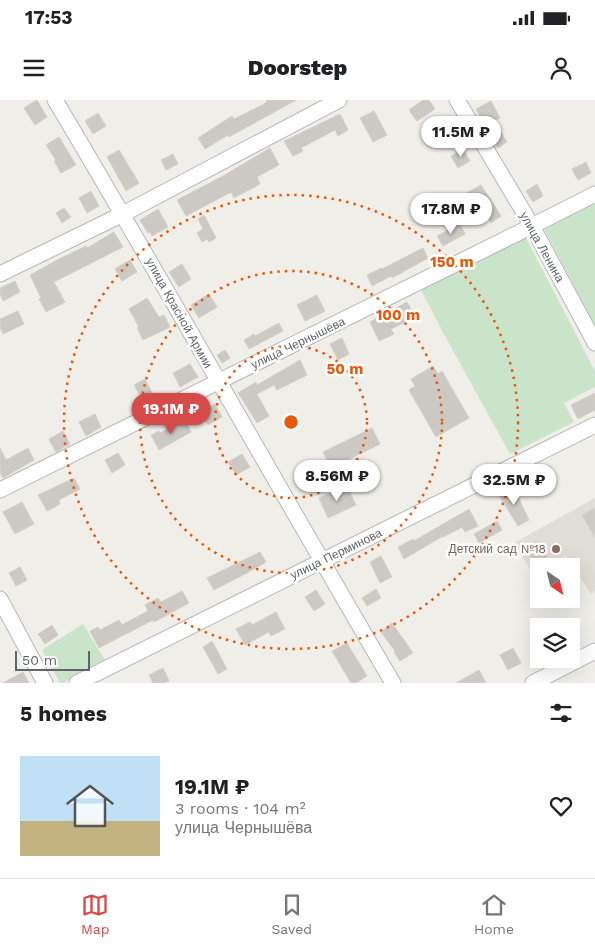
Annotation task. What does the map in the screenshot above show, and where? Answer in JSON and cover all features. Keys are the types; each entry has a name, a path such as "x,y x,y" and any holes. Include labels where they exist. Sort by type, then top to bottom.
{"street":[{"name":"улица Красной Армии","path":"55,100 123,214 218,383 393,683"},
{"path":"0,274 123,214 339,100"},
{"name":"улица Ленина","path":"456,100 532,226 595,343"},
{"name":"улица Чернышёва","path":"0,490 595,194"},
{"name":"улица Перминова","path":"77,683 595,425"},
{"path":"0,599 45,683"},
{"path":"533,683 595,651"}],"shaded area":[{"name":"Детский сад №18","path":"595,498 595,591 591,594 580,577 580,558 567,558 566,556 562,558 530,558 530,569 514,543"}],"green space":[{"path":"595,203 595,325 544,229"},
{"path":"525,236 595,371 595,387 564,403 574,422 510,454 420,288"},
{"path":"83,624 105,660 60,683 42,650"}],"building":[{"path":"37,100 47,117 35,125 24,108"},
{"path":"268,100 296,100 205,149 198,138 232,116 234,119 264,104"},
{"path":"423,100 429,100 435,109 417,121 409,110"},
{"path":"491,101 500,118 494,121 507,142 498,148 476,109"},
{"path":"374,111 387,135 373,142 360,118"},
{"path":"98,113 106,126 93,134 85,121"},
{"path":"340,114 348,130 338,136 335,130 301,148 303,151 293,156 284,141"},
{"path":"59,137 76,165 61,173 54,161 56,160 46,145"},
{"path":"270,148 279,165 257,177 260,184 234,198 231,192 186,216 177,200 223,176"},
{"path":"463,149 470,161 458,168 451,156"},
{"path":"119,150 139,183 126,191 107,157"},
{"path":"173,154 178,164 166,170 161,160"},
{"path":"586,162 591,173 578,180 572,169"},
{"path":"537,184 543,196 533,202 526,191"},
{"path":"481,185 501,216 491,223 479,204 472,209 463,195"},
{"path":"91,191 99,206 87,213 79,198"},
{"path":"64,208 71,217 62,223 56,213"},
{"path":"158,209 168,227 152,236 140,220"},
{"path":"204,215 216,238 209,242 207,239 202,242 197,233 203,229 198,219"},
{"path":"460,224 465,234 443,246 437,236"},
{"path":"114,232 123,247 54,282 65,302 46,312 30,275 86,246 87,248"},
{"path":"423,248 428,258 392,278 391,276 372,286 367,275"},
{"path":"130,260 137,272 122,281 115,269"},
{"path":"182,264 191,279 179,287 169,272"},
{"path":"15,281 20,292 3,301 0,288"},
{"path":"209,294 217,307 199,318 191,305"},
{"path":"317,295 325,311 305,321 297,305"},
{"path":"147,298 159,317 164,315 170,327 143,340 137,328 139,327 129,309"},
{"path":"407,302 415,317 391,329 394,334 379,341 370,322"},
{"path":"18,311 24,324 3,334 0,328 0,319"},
{"path":"279,323 283,331 249,349 244,340"},
{"path":"342,338 349,354 338,360 330,344"},
{"path":"225,350 230,358 222,363 217,355"},
{"path":"300,360 307,375 277,390 274,385 257,394 269,416 257,423 238,393 256,382 257,385"},
{"path":"190,364 198,377 180,387 173,373"},
{"path":"433,366 438,374 442,371 469,418 436,437 409,390 415,386 411,379"},
{"path":"145,379 156,400 145,405 134,385"},
{"path":"595,393 595,410 578,419 571,405"},
{"path":"215,404 222,417 208,425 201,412"},
{"path":"95,414 101,427 86,436 79,422"},
{"path":"185,420 191,432 159,450 151,435 159,431 160,433"},
{"path":"372,428 380,444 331,468 323,452"},
{"path":"63,431 70,444 56,452 49,439"},
{"path":"0,448 6,460 28,448 34,460 3,478 0,473"},
{"path":"118,453 125,465 112,473 105,460"},
{"path":"242,454 250,467 236,475 228,462"},
{"path":"550,466 556,477 543,484 537,474"},
{"path":"74,478 80,489 59,500 60,504 47,511 38,495"},
{"path":"347,486 356,505 328,518 319,498"},
{"path":"513,486 529,520 518,526 498,494"},
{"path":"22,502 34,524 15,534 3,512"},
{"path":"595,508 595,537 582,515"},
{"path":"469,509 478,526 465,532 462,527 404,559 398,547 413,539 414,541"},
{"path":"497,521 502,530 479,543 474,534"},
{"path":"537,541 548,558 531,558 525,549"},
{"path":"260,552 266,562 214,590 207,578"},
{"path":"381,556 392,577 380,583 370,562"},
{"path":"20,567 27,580 16,586 9,573"},
{"path":"376,589 381,598 367,606 362,598"},
{"path":"316,590 325,604 314,611 305,597"},
{"path":"182,591 189,603 99,648 90,631 98,627 100,630 119,620 122,625 148,611 145,605 158,598 161,602"},
{"path":"276,612 285,629 271,636 269,632 245,645 236,629 250,622 252,625"},
{"path":"392,623 413,653 400,661 381,632"},
{"path":"52,625 58,635 45,644 38,634"},
{"path":"212,641 227,669 218,674 203,647"},
{"path":"347,643 367,676 356,683 351,683 332,651"},
{"path":"513,648 521,663 508,670 500,655"},
{"path":"163,668 169,681 153,683 149,675"},
{"path":"479,670 486,683 456,683"},
{"path":"23,672 29,683 3,683"}],"place":[{"name":"Детский сад №18","path":"556,549"}]}
